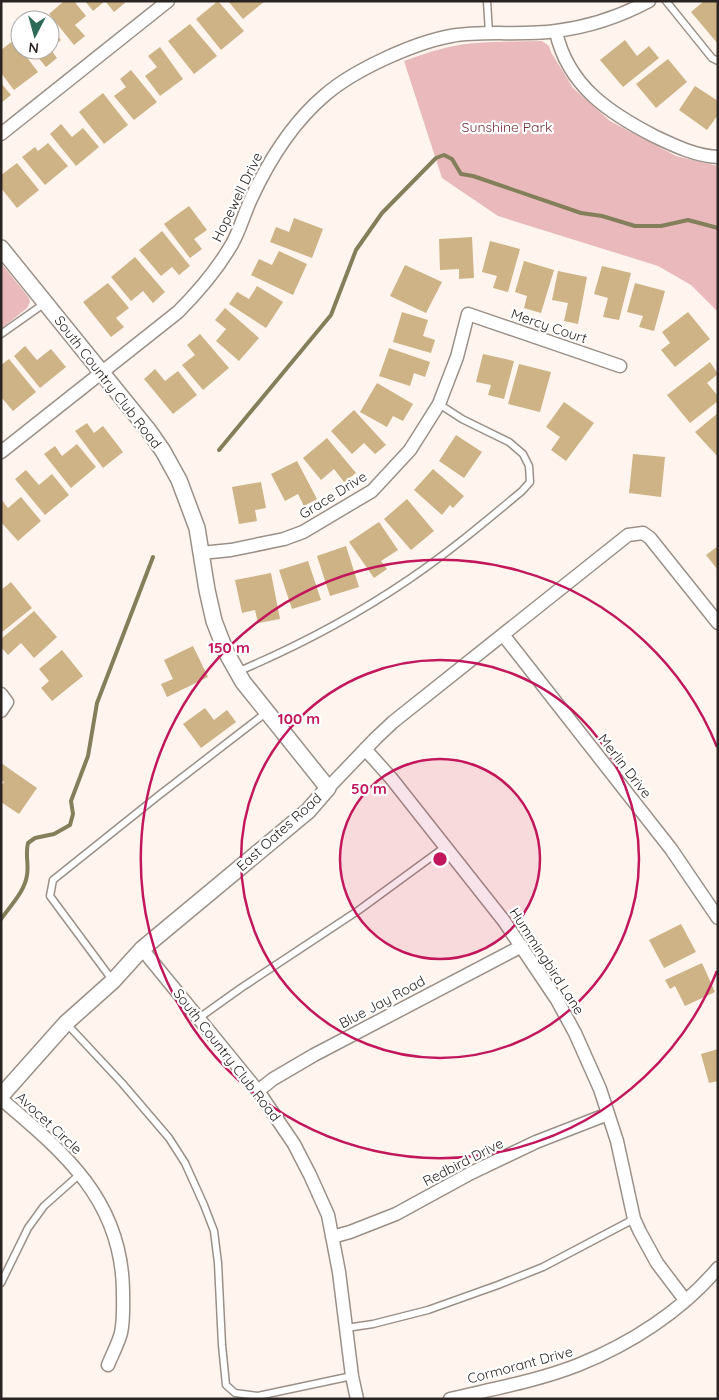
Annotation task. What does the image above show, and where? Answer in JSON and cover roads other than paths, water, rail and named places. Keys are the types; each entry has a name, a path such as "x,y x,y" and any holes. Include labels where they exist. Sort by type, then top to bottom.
{"street":[{"path":"1,134 168,1"},
{"name":"Hopewell Drive","path":"1,452 178,312 199,291 220,264 233,242 259,181 279,147 308,111 326,94 372,64 431,41 451,36 489,33 556,32 600,22 649,1"},
{"path":"556,32 559,47 573,74 608,109 642,130 677,147 718,157"},
{"name":"South Country Club Road","path":"1,248 149,431 163,451 179,480 197,528 214,621 226,652 243,682 328,788"},
{"name":"Mercy Court","path":"468,314 620,366"},
{"name":"Grace Drive","path":"201,552 231,550 284,539 303,532 372,491 410,450 439,404 457,357 468,314"},
{"name":"East Oates Road","path":"1,1098 66,1024 113,981 142,949 308,811 365,749 393,722 504,636 628,535 643,533 650,538 718,623"},
{"name":"Merlin Drive","path":"504,636 672,849 718,918"},
{"name":"Hummingbird Lane","path":"365,749 391,778 522,946 557,1000 600,1089 617,1141 634,1219 657,1263 685,1300"},
{"name":"Blue Jay Road","path":"258,1091 314,1055 522,946"},
{"name":"South Country Club Road","path":"142,949 258,1091 294,1144 310,1175 328,1215 357,1399"},
{"name":"Avocet Circle","path":"1,1098 49,1139 80,1174 95,1194 110,1223 120,1258 124,1316 121,1335 108,1365"},
{"name":"Redbird Drive","path":"332,1237 396,1214 471,1173 536,1142 608,1114"},
{"name":"Cormorant Drive","path":"450,1399 548,1375 578,1365 632,1338 660,1320 685,1300 718,1268"}],"lane":[{"path":"487,1 489,33"},
{"path":"666,1 712,58 718,62"},
{"path":"1,334 45,303"},
{"path":"237,672 279,654 408,580 462,540 522,491 530,482 529,466 523,454 509,442 462,419 439,404"},
{"path":"113,981 50,896 53,880 267,712"},
{"path":"199,1018 359,910 445,847"},
{"path":"66,1024 122,1083 169,1138 185,1163 204,1205 214,1231 218,1263 226,1385 235,1393 258,1396 352,1376"},
{"path":"1,1283 28,1228 44,1206 80,1174"},
{"path":"346,1328 373,1324 428,1310 543,1267 634,1219"}],"waterway":[{"path":"219,450 331,315 356,250 382,213 436,158 444,155 452,159 461,174 473,176 581,213 602,216 635,226 661,226 688,220 718,228"},
{"path":"1,919 24,887 27,871 28,843 35,838 54,834 70,825 73,814 71,801 88,756 97,703 153,557"}],"park label":[{"name":"Sunshine Park","path":"507,127"}]}
